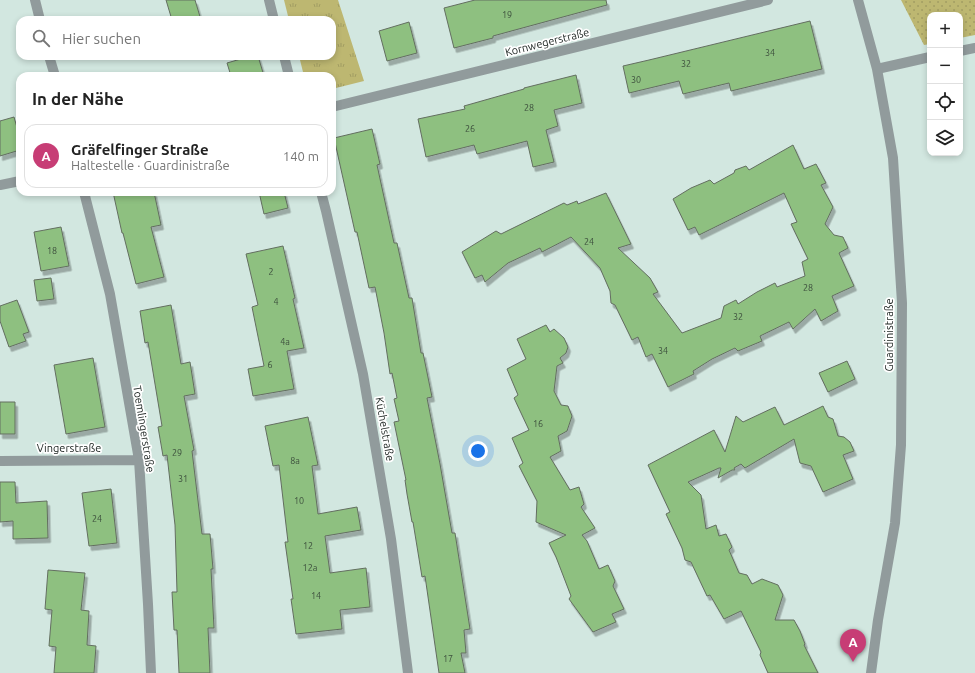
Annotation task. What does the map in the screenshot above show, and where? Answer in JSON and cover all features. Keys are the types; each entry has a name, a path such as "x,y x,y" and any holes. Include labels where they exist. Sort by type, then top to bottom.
{"street":[{"path":"35,0 39,16"},
{"path":"269,0 273,16"},
{"name":"Kornwegerstraße","path":"336,106 768,0"},
{"name":"Guardinistraße","path":"858,0 877,69 893,158 902,303 901,445 895,523 878,620 871,673"},
{"path":"963,50 975,48"},
{"path":"877,69 927,58"},
{"path":"50,60 54,72"},
{"path":"285,60 288,72"},
{"path":"0,185 16,182"},
{"name":"Toemlingerstraße","path":"85,196 110,294 139,460 151,673"},
{"name":"Küchelstraße","path":"322,196 363,374 391,539 408,673"},
{"name":"Vingerstraße","path":"0,461 139,460"}],"green space":[{"path":"284,0 338,0 364,81 336,88 336,72 303,72 300,60 336,60 336,16 288,16"},
{"path":"901,0 975,0 975,35 963,37 963,12 927,12 927,44 924,45"}],"building":[{"path":"166,0 195,0 200,16 171,16"},
{"path":"475,0 606,0 607,5 454,48 444,8"},
{"path":"810,21 822,69 731,91 729,83 683,94 679,81 629,93 623,66"},
{"path":"409,22 417,53 387,61 379,31"},
{"path":"237,60 259,60 263,72 230,72 227,63"},
{"path":"576,75 582,103 554,110 558,126 546,130 554,162 533,167 527,141 477,154 474,145 426,157 418,119 465,109 464,106 524,88"},
{"path":"14,117 16,124 16,151 0,156 0,121"},
{"path":"372,129 380,164 377,165 394,243 397,243 409,298 412,298 421,353 423,353 432,397 427,398 452,533 455,533 470,629 464,630 466,653 461,653 465,673 439,673 425,576 422,577 407,494 406,480 394,422 399,421 394,399 397,398 392,373 390,374 375,287 369,288 336,147 336,138"},
{"path":"793,145 804,169 816,164 826,183 821,185 833,207 825,224 834,235 843,237 848,248 839,253 854,286 832,296 838,311 821,321 815,309 793,329 789,322 760,336 762,341 738,351 735,348 712,359 693,371 694,374 668,387 652,354 646,357 638,337 632,340 615,305 611,303 610,291 600,268 571,237 542,252 540,248 508,263 485,282 482,275 475,278 462,252 496,231 501,234 564,203 567,205 577,201 578,204 606,193 631,244 618,248 650,278 658,292 653,294 682,333 721,318 724,306 736,300 738,304 775,283 777,287 805,276 802,262 808,259 791,224 797,222 784,193 699,235 695,227 688,230 673,199 691,188 710,180 714,184 734,173 735,170 746,166 749,170"},
{"path":"114,196 155,196 161,225 151,227 164,277 136,284"},
{"path":"260,196 285,196 288,208 264,214"},
{"path":"61,227 69,266 41,271 34,232"},
{"path":"283,246 295,298 293,299 304,348 287,351 294,389 253,396 248,369 264,366 252,307 258,305 246,254"},
{"path":"51,278 54,299 37,301 34,280"},
{"path":"17,300 29,332 23,334 26,341 9,347 0,321 0,306"},
{"path":"171,305 181,364 190,362 195,394 184,396 194,450 192,451 202,534 210,534 213,569 211,569 214,628 208,628 210,673 179,673 177,630 174,630 172,592 177,592 175,525 167,455 163,456 158,427 162,426 148,342 145,343 140,311"},
{"path":"546,325 550,332 554,329 564,338 568,347 566,353 560,358 563,363 557,366 554,391 561,405 568,406 572,416 567,431 558,436 561,451 550,457 570,490 579,487 584,504 581,507 595,528 582,535 587,541 599,569 608,565 615,581 613,586 624,609 612,614 616,622 593,632 569,599 571,596 549,543 566,535 536,522 537,501 519,466 523,463 512,438 529,430 514,398 518,395 507,369 526,359 517,339"},
{"path":"93,358 105,427 66,434 54,365"},
{"path":"847,361 855,379 828,392 819,373"},
{"path":"0,402 15,402 15,434 0,434"},
{"path":"823,406 828,417 833,419 838,436 844,437 850,442 854,451 843,455 853,479 823,492 811,466 800,463 794,439 745,468 741,464 734,468 735,470 732,470 718,478 721,468 719,468 688,482 701,495 706,529 716,525 719,536 726,534 732,547 729,550 739,573 747,575 752,584 762,579 778,585 783,595 775,620 794,620 800,631 805,644 804,645 818,673 768,673 760,655 761,652 741,611 724,619 710,595 707,596 691,562 685,560 682,548 666,514 670,512 648,465 714,430 725,452 736,416 743,422 775,407 784,425"},
{"path":"308,417 318,465 312,466 318,514 357,507 361,530 325,536 330,573 366,568 370,607 340,610 342,629 296,634 285,542 288,542 279,465 273,466 265,426"},
{"path":"0,482 15,482 16,503 47,501 48,538 13,539 13,521 0,522"},
{"path":"111,489 117,543 89,546 82,493"},
{"path":"48,570 85,573 81,610 89,611 87,645 96,646 94,673 54,673 56,647 49,646 52,610 45,609"}],"place":[{"name":"Gräfelfinger Straße","path":"853,662"}]}
